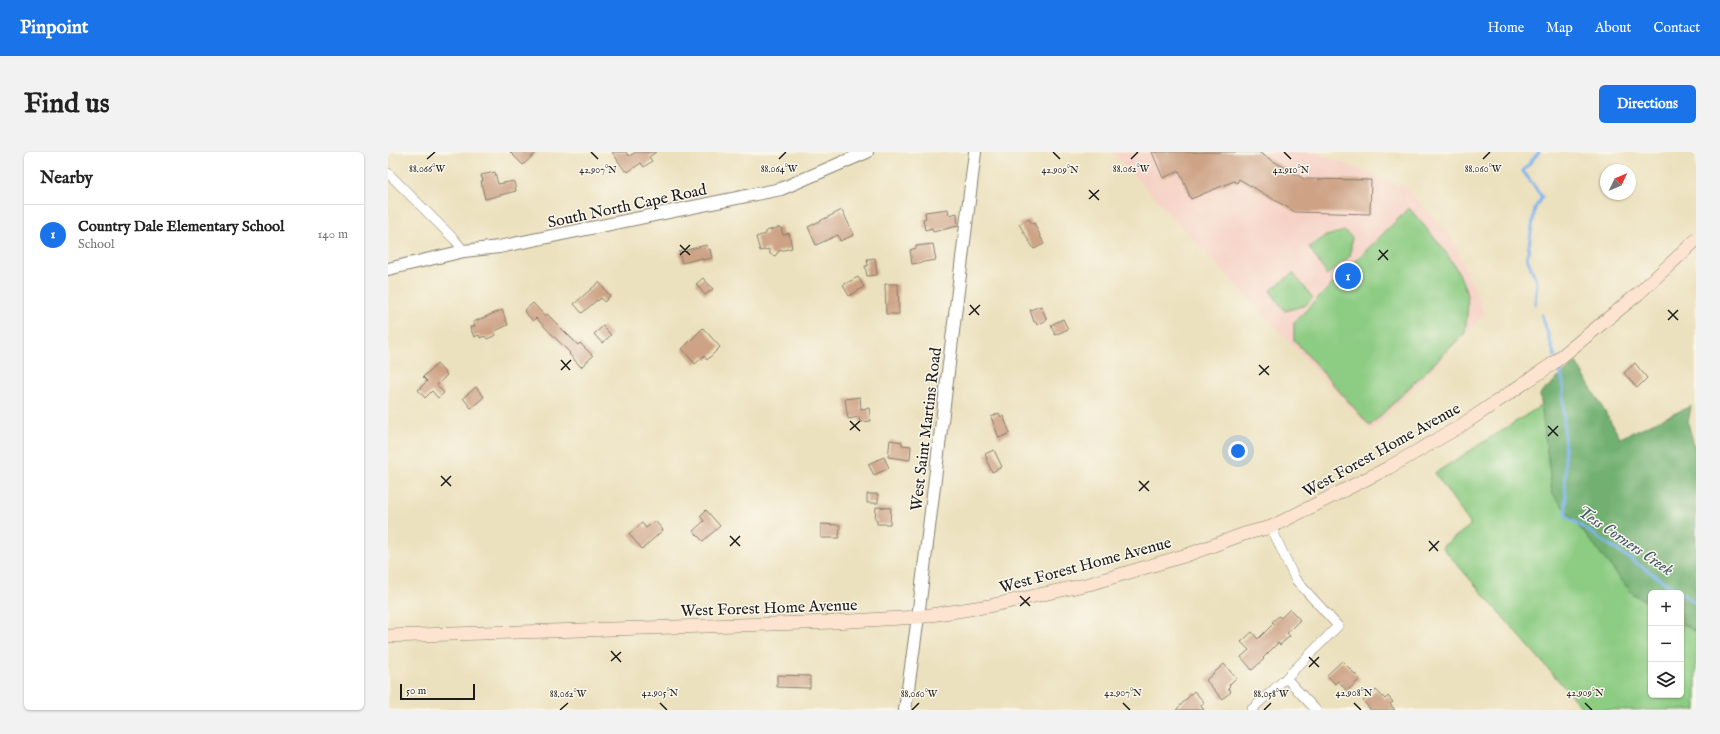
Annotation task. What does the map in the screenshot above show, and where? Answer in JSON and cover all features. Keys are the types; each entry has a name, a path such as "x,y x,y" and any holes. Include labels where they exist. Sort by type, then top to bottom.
{"main road":[{"name":"West Forest Home Avenue","path":"388,636 834,622 918,617 989,606 1089,584 1187,555 1244,534 1271,527 1388,468 1446,435 1555,361 1638,294 1696,240"}],"street":[{"name":"South North Cape Road","path":"388,269 464,251 499,247 781,189 867,152"},
{"name":"West Saint Martins Road","path":"906,710 974,152"},
{"path":"388,173 464,251"},
{"path":"1251,710 1286,678 1338,626 1295,578 1271,527"},
{"path":"1286,678 1316,710"}],"shaded area":[{"path":"1112,152 1316,152 1407,189 1452,238 1485,314 1372,431"}],"green space":[{"path":"1409,208 1435,238 1451,260 1464,284 1468,305 1465,333 1370,426 1294,340 1294,322"},
{"path":"1344,231 1352,237 1350,256 1327,275 1309,247 1326,236"},
{"path":"1293,273 1313,298 1306,305 1285,311 1270,291"},
{"path":"1576,362 1620,438 1691,406 1688,423 1696,453 1696,632 1684,625 1684,590 1648,590 1648,602 1632,593 1552,493 1540,394"},
{"path":"1542,405 1553,493 1632,593 1648,602 1648,698 1684,698 1684,625 1696,632 1696,710 1584,710 1442,547 1471,525 1435,473"}],"building":[{"path":"510,152 537,152 523,165"},
{"path":"612,152 626,152 629,156 636,152 656,152 649,157 652,161 644,167 641,163 628,172 627,170 625,171"},
{"path":"1152,152 1258,152 1304,179 1371,180 1370,214 1295,212 1239,179 1237,183 1234,181 1191,199 1179,171 1163,178"},
{"path":"495,172 498,184 514,181 516,191 485,199 481,175"},
{"path":"948,209 949,215 957,213 958,226 933,232 932,228 925,230 923,219 926,218 925,212"},
{"path":"842,210 854,235 840,241 838,235 816,245 808,227"},
{"path":"1029,219 1032,224 1034,223 1044,244 1034,249 1019,224"},
{"path":"781,227 783,235 789,233 792,248 779,251 775,256 770,254 769,249 760,251 756,237 766,234 766,231"},
{"path":"933,244 936,260 912,264 910,250 916,248 916,246"},
{"path":"707,245 708,250 710,249 712,258 702,260 702,258 682,263 679,252"},
{"path":"875,258 877,275 867,276 865,266 868,266 867,259"},
{"path":"858,277 864,287 849,296 843,285"},
{"path":"703,278 713,289 705,295 696,284"},
{"path":"599,282 610,296 604,302 601,298 598,301 597,300 582,313 574,304"},
{"path":"885,284 898,284 899,314 886,314"},
{"path":"533,303 545,316 547,314 578,345 580,343 593,356 581,367 569,354 570,353 536,318 533,321 524,311"},
{"path":"1041,306 1047,320 1037,325 1036,322 1034,322 1030,310"},
{"path":"502,310 508,325 495,331 496,335 487,339 485,336 480,338 479,335 474,337 470,327 475,326 473,322"},
{"path":"1063,319 1068,329 1055,335 1051,325"},
{"path":"603,326 611,335 602,343 594,334"},
{"path":"703,328 720,347 707,360 704,356 695,364 682,349"},
{"path":"1635,363 1647,378 1637,388 1624,373"},
{"path":"437,364 447,375 437,385 444,393 438,398 432,391 425,398 418,390 427,381 423,377"},
{"path":"476,387 484,397 471,408 463,398"},
{"path":"860,397 861,409 869,408 871,421 860,422 859,417 848,419 845,399"},
{"path":"999,413 1001,417 1003,416 1010,433 999,438 991,417"},
{"path":"890,440 902,442 902,445 911,446 910,460 888,457"},
{"path":"994,450 1002,467 992,472 985,454"},
{"path":"884,457 889,468 874,475 868,464"},
{"path":"867,494 878,494 878,503 867,503"},
{"path":"876,507 891,508 890,524 877,524 877,520 875,520"},
{"path":"706,510 720,526 703,541 693,531 704,521 700,516"},
{"path":"655,521 663,530 642,549 629,534 642,523 646,528"},
{"path":"821,524 840,525 839,538 821,538"},
{"path":"1290,609 1300,620 1287,633 1290,636 1280,645 1278,643 1252,670 1241,657 1249,650 1241,642 1252,632 1258,639 1274,623 1272,622 1279,616 1281,618"},
{"path":"1342,661 1360,679 1347,691 1338,681 1335,684 1327,675"},
{"path":"1224,664 1236,678 1229,685 1230,686 1228,688 1231,692 1222,699 1206,680"},
{"path":"777,675 810,676 810,688 777,687"},
{"path":"1376,690 1385,699 1388,696 1393,702 1390,704 1395,710 1371,710 1363,701"},
{"path":"1194,691 1204,702 1201,706 1204,710 1176,710"}],"waterway":[{"name":"Tess Corners Creek","path":"1535,304 1537,282 1527,258 1535,208 1542,197 1523,171 1539,152"},
{"name":"Tess Corners Creek","path":"1542,315 1555,357"},
{"name":"Tess Corners Creek","path":"1558,364 1563,381 1566,516 1677,590"},
{"name":"Tess Corners Creek","path":"1684,595 1696,603"}],"place":[{"name":"Country Dale Elementary School","path":"1348,276"}]}
